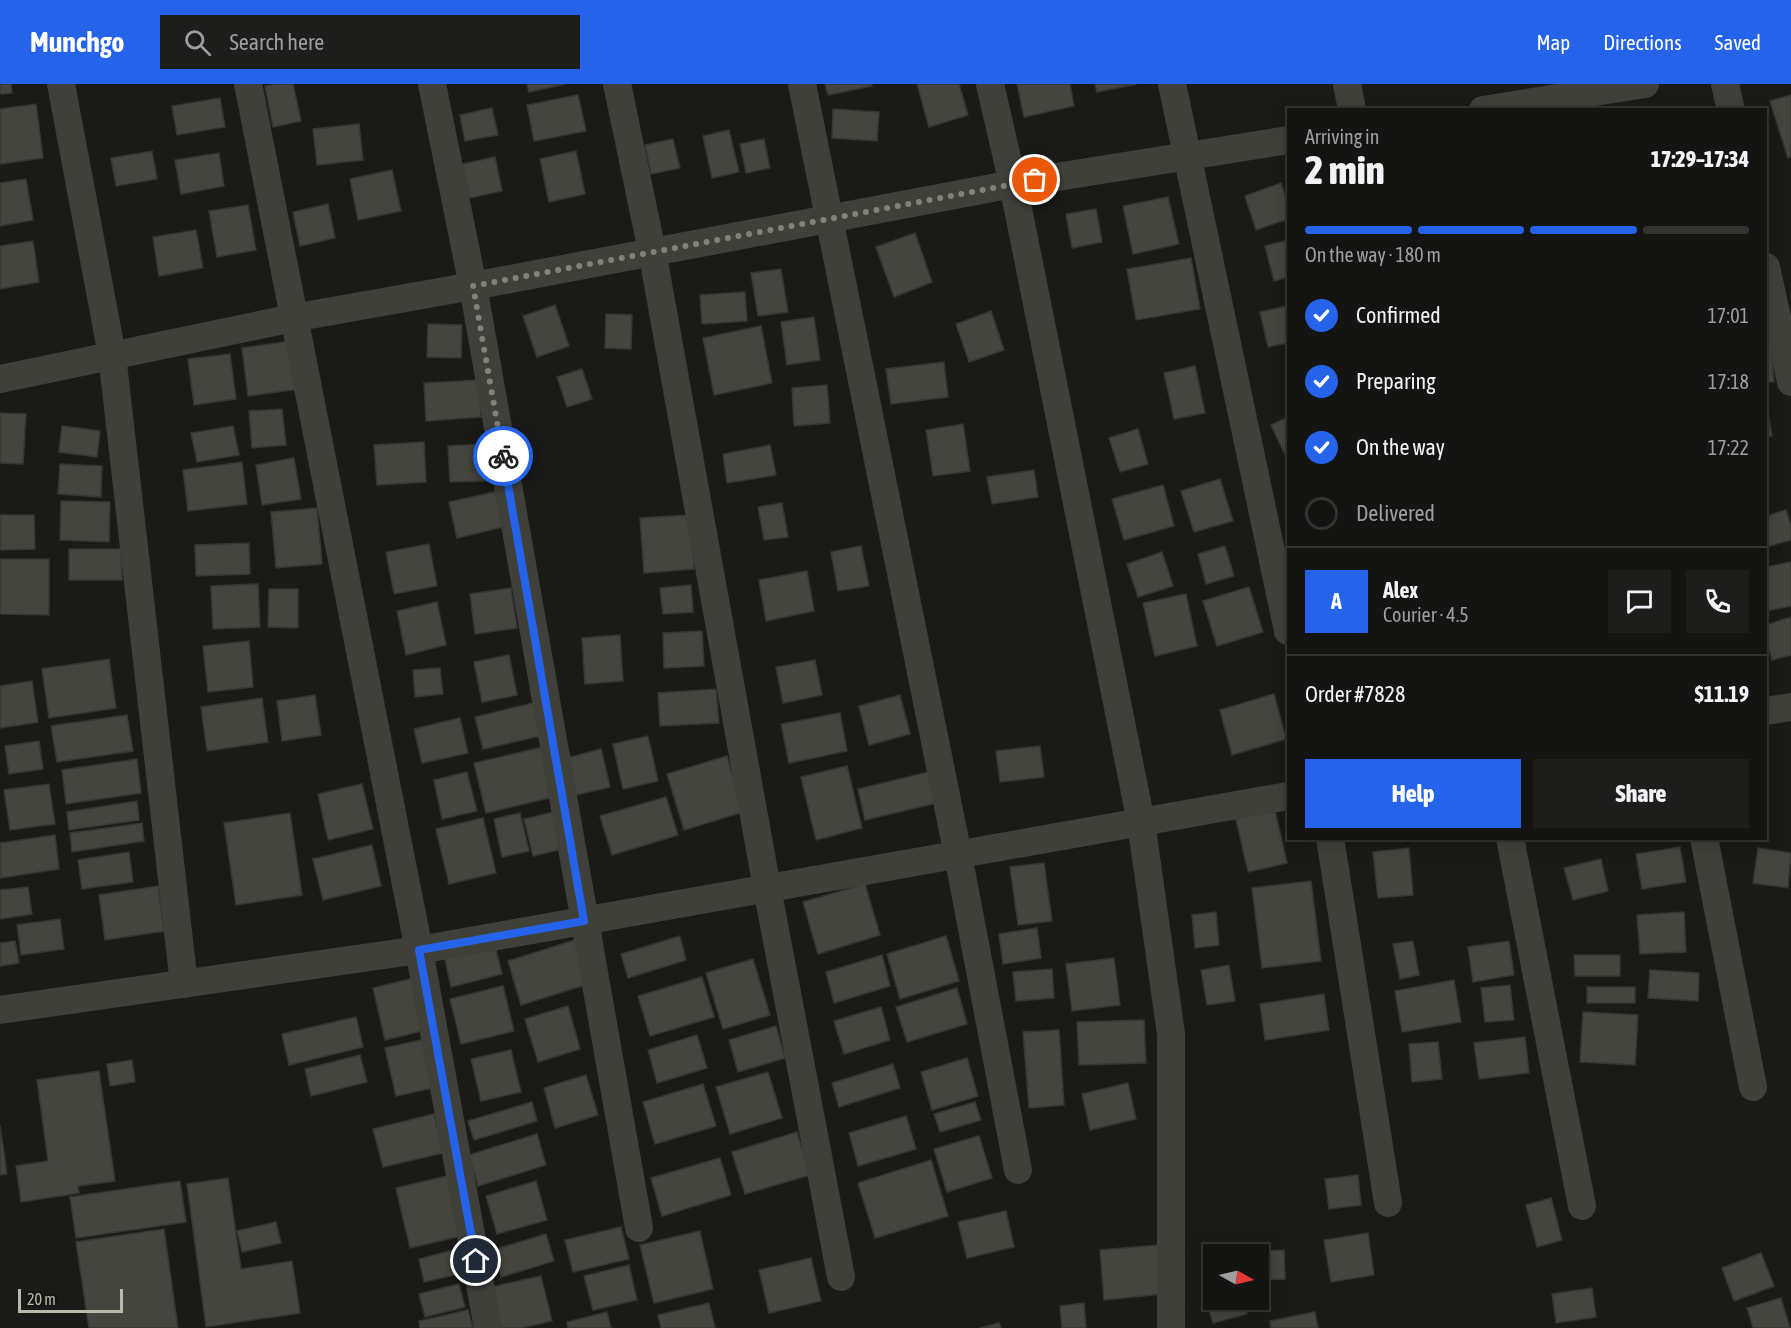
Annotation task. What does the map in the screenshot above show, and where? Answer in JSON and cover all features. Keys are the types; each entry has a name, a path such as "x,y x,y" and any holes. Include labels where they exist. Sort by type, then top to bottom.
{"street":[{"path":"62,84 112,354 184,984"},
{"path":"248,84 419,950 488,1328"},
{"path":"432,84 473,286 639,1228"},
{"path":"617,84 652,251 767,888 841,1278"},
{"path":"802,84 958,855 1018,1170"},
{"path":"990,84 1013,184 1141,822 1171,1034 1171,1326"},
{"path":"1172,84 1287,626"},
{"path":"1347,84 1352,108"},
{"path":"1492,108 1540,98 1646,84"},
{"path":"1725,84 1731,108"},
{"path":"0,379 293,318 1013,184 1287,140"},
{"path":"1767,272 1791,382"},
{"path":"1767,711 1791,707"},
{"path":"0,1010 419,950 1287,796"},
{"path":"1330,840 1388,1203"},
{"path":"1510,840 1582,1206"},
{"path":"1704,840 1753,1087"}],"building":[{"path":"0,84 11,84 12,93 0,94"},
{"path":"293,84 301,121 273,127 265,86"},
{"path":"527,84 565,84 529,92"},
{"path":"825,84 871,84 872,86 828,95"},
{"path":"917,84 959,84 968,115 929,127"},
{"path":"1017,84 1070,84 1074,106 1024,117"},
{"path":"1095,84 1137,84 1097,92"},
{"path":"578,95 586,131 534,141 527,105"},
{"path":"1791,95 1791,157 1788,158 1770,101"},
{"path":"220,98 225,127 177,135 172,106"},
{"path":"36,104 43,158 0,164 0,109"},
{"path":"492,108 498,135 465,141 460,115"},
{"path":"833,109 879,112 877,141 832,138"},
{"path":"359,124 363,160 317,165 313,129"},
{"path":"729,130 739,172 712,178 703,136"},
{"path":"673,139 680,168 651,174 645,145"},
{"path":"764,139 770,168 746,173 740,144"},
{"path":"152,151 157,179 116,186 111,158"},
{"path":"576,151 585,194 549,202 540,159"},
{"path":"219,153 224,186 181,194 175,160"},
{"path":"495,157 502,191 469,198 462,164"},
{"path":"392,170 401,211 358,220 350,179"},
{"path":"26,179 33,220 0,226 0,183"},
{"path":"1281,183 1287,202 1287,219 1256,230 1245,196"},
{"path":"1168,197 1179,244 1133,254 1123,206"},
{"path":"328,204 335,238 300,246 293,212"},
{"path":"248,205 256,250 217,257 209,211"},
{"path":"1096,209 1102,242 1072,248 1066,214"},
{"path":"196,230 203,268 159,276 153,237"},
{"path":"915,233 932,282 894,297 876,247"},
{"path":"1287,240 1287,277 1274,281 1265,246"},
{"path":"33,241 39,282 0,289 0,246"},
{"path":"1191,258 1200,309 1136,320 1127,269"},
{"path":"781,269 788,312 758,316 751,273"},
{"path":"745,292 747,321 702,324 700,295"},
{"path":"555,305 569,346 537,357 523,316"},
{"path":"1287,306 1287,343 1268,347 1260,312"},
{"path":"991,311 1004,350 969,362 956,324"},
{"path":"606,314 632,315 631,349 605,348"},
{"path":"814,317 820,360 787,365 781,322"},
{"path":"428,324 462,325 461,358 427,357"},
{"path":"761,326 772,383 714,395 703,338"},
{"path":"1770,334 1774,382 1767,382 1767,335"},
{"path":"292,341 299,389 248,396 242,348"},
{"path":"230,354 236,399 194,405 188,359"},
{"path":"944,362 948,397 891,404 886,369"},
{"path":"1195,366 1205,413 1174,419 1164,373"},
{"path":"582,369 592,399 567,407 557,377"},
{"path":"479,380 481,417 426,421 424,383"},
{"path":"827,385 830,423 794,426 792,388"},
{"path":"1767,405 1772,436 1767,437"},
{"path":"282,409 286,445 252,448 249,411"},
{"path":"0,413 26,414 23,464 0,463"},
{"path":"1287,417 1287,459 1271,425"},
{"path":"963,424 970,471 933,476 926,430"},
{"path":"62,426 100,431 97,457 59,452"},
{"path":"233,426 239,455 197,462 191,433"},
{"path":"1138,429 1148,464 1120,472 1109,438"},
{"path":"424,442 426,482 377,485 374,445"},
{"path":"487,444 488,481 450,482 448,446"},
{"path":"770,445 776,475 727,483 723,454"},
{"path":"294,458 301,499 262,505 256,465"},
{"path":"242,462 247,504 188,511 183,470"},
{"path":"60,464 102,466 101,497 58,494"},
{"path":"1034,470 1038,497 992,504 987,477"},
{"path":"1220,479 1233,521 1194,532 1181,491"},
{"path":"1163,485 1174,526 1124,540 1112,499"},
{"path":"495,492 503,527 457,538 449,502"},
{"path":"61,501 110,502 109,542 60,540"},
{"path":"782,503 788,537 764,540 758,507"},
{"path":"317,508 322,564 276,568 271,512"},
{"path":"1786,510 1791,526 1791,540 1767,547 1767,516"},
{"path":"0,515 34,515 35,549 0,550"},
{"path":"691,515 694,569 644,573 640,518"},
{"path":"249,543 250,574 196,576 195,545"},
{"path":"429,544 437,586 394,594 386,552"},
{"path":"861,546 869,586 838,591 831,552"},
{"path":"1225,546 1234,576 1206,584 1198,554"},
{"path":"69,549 121,549 122,580 69,580"},
{"path":"1162,552 1173,586 1138,597 1127,564"},
{"path":"0,559 49,559 49,615 0,614"},
{"path":"1791,562 1791,606 1767,611 1767,567"},
{"path":"807,571 814,611 766,621 759,580"},
{"path":"258,584 260,627 213,629 211,586"},
{"path":"691,585 693,612 663,614 660,588"},
{"path":"1249,587 1263,632 1217,646 1203,601"},
{"path":"511,588 517,628 475,634 470,594"},
{"path":"269,589 298,589 298,628 268,627"},
{"path":"1186,594 1197,646 1155,656 1143,603"},
{"path":"437,602 446,645 406,655 397,611"},
{"path":"1791,617 1791,655 1772,660 1767,641 1767,625"},
{"path":"702,631 704,666 664,668 663,633"},
{"path":"620,635 623,681 585,684 582,638"},
{"path":"249,641 253,687 208,692 203,646"},
{"path":"509,655 517,695 482,702 474,662"},
{"path":"109,659 116,708 49,718 42,669"},
{"path":"815,660 822,695 783,703 776,667"},
{"path":"440,668 443,694 415,697 413,670"},
{"path":"32,681 38,722 0,728 0,686"},
{"path":"716,689 719,723 660,726 658,693"},
{"path":"1274,694 1286,739 1232,755 1220,710"},
{"path":"315,695 321,735 282,741 277,701"},
{"path":"900,695 910,734 869,745 859,706"},
{"path":"262,698 268,742 207,751 201,707"},
{"path":"537,702 545,735 483,749 475,717"},
{"path":"840,713 847,751 789,763 781,724"},
{"path":"127,715 133,751 57,762 51,726"},
{"path":"460,718 468,753 422,763 414,729"},
{"path":"648,736 658,781 623,789 613,744"},
{"path":"39,741 43,769 9,774 5,746"},
{"path":"1040,746 1044,777 1000,782 996,751"},
{"path":"543,747 554,797 486,813 474,763"},
{"path":"601,749 610,787 576,795 567,758"},
{"path":"727,756 743,812 684,830 667,774"},
{"path":"137,759 141,793 66,804 62,770"},
{"path":"847,766 862,828 816,840 801,777"},
{"path":"933,771 941,802 865,820 858,789"},
{"path":"467,772 477,811 442,819 434,780"},
{"path":"49,784 55,824 10,830 4,790"},
{"path":"362,784 373,829 328,840 318,794"},
{"path":"666,797 678,835 612,855 600,816"},
{"path":"137,801 139,820 69,830 67,812"},
{"path":"1275,810 1287,863 1248,872 1236,819"},
{"path":"554,812 562,849 533,856 524,819"},
{"path":"290,813 302,895 236,905 224,823"},
{"path":"520,813 529,851 502,857 494,819"},
{"path":"483,818 496,873 449,884 436,829"},
{"path":"142,823 144,841 72,852 70,833"},
{"path":"55,835 59,869 0,878 0,843"},
{"path":"372,845 381,886 323,900 313,859"},
{"path":"1680,847 1686,882 1642,889 1636,854"},
{"path":"1409,848 1413,895 1378,898 1373,852"},
{"path":"1758,848 1791,853 1788,888 1753,883"},
{"path":"129,852 133,882 82,889 78,860"},
{"path":"1601,859 1608,891 1573,900 1564,868"},
{"path":"1044,863 1052,921 1018,925 1010,867"},
{"path":"1311,881 1321,961 1262,968 1252,888"},
{"path":"865,884 880,935 818,954 803,902"},
{"path":"158,886 164,931 105,940 99,895"},
{"path":"28,887 32,914 0,919 0,890"},
{"path":"1216,912 1219,945 1195,948 1192,915"},
{"path":"1684,912 1686,952 1640,954 1637,915"},
{"path":"60,919 64,949 21,955 17,925"},
{"path":"1037,928 1041,958 1003,964 999,934"},
{"path":"680,936 686,960 628,978 621,954"},
{"path":"946,936 959,981 900,999 887,954"},
{"path":"575,940 588,984 521,1005 508,961"},
{"path":"15,941 19,963 0,966 0,943"},
{"path":"1413,941 1419,975 1400,979 1393,944"},
{"path":"1509,941 1514,975 1473,982 1468,947"},
{"path":"495,946 502,974 451,987 445,959"},
{"path":"882,955 890,986 834,1003 826,972"},
{"path":"1574,955 1620,955 1620,976 1575,976"},
{"path":"1114,958 1120,1005 1072,1011 1066,964"},
{"path":"753,959 770,1015 723,1029 706,973"},
{"path":"1229,965 1235,1001 1207,1005 1201,970"},
{"path":"1052,969 1054,998 1016,1001 1013,972"},
{"path":"1650,970 1699,973 1698,1001 1648,998"},
{"path":"418,977 430,1029 385,1040 373,988"},
{"path":"702,977 714,1017 650,1036 638,996"},
{"path":"1454,980 1461,1022 1402,1032 1395,991"},
{"path":"1510,985 1514,1020 1485,1022 1481,988"},
{"path":"503,986 514,1031 461,1044 450,999"},
{"path":"1587,987 1635,987 1635,1003 1587,1003"},
{"path":"957,988 967,1024 907,1042 896,1007"},
{"path":"1324,994 1329,1030 1265,1040 1260,1004"},
{"path":"568,1006 580,1049 538,1062 525,1019"},
{"path":"881,1007 890,1040 844,1054 834,1021"},
{"path":"1583,1012 1638,1015 1635,1065 1580,1062"},
{"path":"356,1017 363,1047 289,1065 282,1034"},
{"path":"1144,1020 1146,1063 1079,1065 1077,1022"},
{"path":"776,1026 785,1058 738,1072 729,1040"},
{"path":"1059,1030 1064,1105 1029,1108 1023,1032"},
{"path":"697,1035 707,1068 657,1083 648,1050"},
{"path":"1525,1037 1529,1073 1479,1079 1474,1043"},
{"path":"430,1038 441,1086 396,1096 385,1048"},
{"path":"1438,1042 1442,1079 1412,1082 1409,1044"},
{"path":"511,1050 521,1092 481,1101 471,1059"},
{"path":"360,1055 367,1082 311,1096 305,1069"},
{"path":"967,1058 978,1096 932,1110 921,1072"},
{"path":"132,1060 135,1082 110,1086 107,1064"},
{"path":"893,1064 900,1088 839,1107 832,1083"},
{"path":"99,1071 115,1181 78,1186 79,1193 21,1202 16,1166 48,1161 37,1080"},
{"path":"768,1072 782,1118 730,1134 716,1087"},
{"path":"586,1075 598,1115 555,1128 544,1088"},
{"path":"1128,1083 1136,1119 1090,1130 1082,1094"},
{"path":"703,1084 716,1126 655,1144 643,1102"},
{"path":"532,1102 537,1121 474,1140 468,1121"},
{"path":"975,1102 981,1120 940,1132 934,1114"},
{"path":"434,1114 443,1153 383,1167 373,1129"},
{"path":"906,1116 916,1149 858,1166 849,1133"},
{"path":"0,1125 7,1174 0,1175"},
{"path":"797,1132 810,1175 745,1194 732,1152"},
{"path":"537,1134 546,1165 478,1186 469,1155"},
{"path":"979,1136 992,1178 947,1192 934,1149"},
{"path":"720,1158 731,1195 662,1216 651,1178"},
{"path":"931,1160 948,1216 875,1238 858,1183"},
{"path":"1358,1175 1361,1205 1329,1209 1325,1179"},
{"path":"447,1176 461,1236 410,1248 396,1188"},
{"path":"228,1178 241,1269 292,1261 300,1313 206,1327 187,1184"},
{"path":"180,1181 186,1222 76,1238 70,1197"},
{"path":"536,1181 547,1220 497,1234 486,1196"},
{"path":"1551,1198 1562,1240 1537,1247 1526,1205"},
{"path":"1006,1211 1014,1247 967,1258 958,1222"},
{"path":"276,1222 281,1243 242,1252 237,1231"},
{"path":"621,1227 629,1259 573,1272 565,1240"},
{"path":"164,1229 178,1328 89,1328 76,1242"},
{"path":"700,1231 713,1289 654,1303 640,1245"},
{"path":"1368,1233 1374,1275 1331,1282 1324,1240"},
{"path":"546,1234 554,1261 501,1277 493,1250"},
{"path":"1158,1245 1162,1294 1104,1300 1100,1250"},
{"path":"461,1248 467,1272 424,1282 419,1259"},
{"path":"1284,1250 1285,1279 1269,1280 1269,1251"},
{"path":"1761,1253 1774,1286 1734,1301 1722,1268"},
{"path":"811,1258 821,1301 769,1313 759,1270"},
{"path":"629,1265 637,1300 593,1310 584,1276"},
{"path":"541,1276 552,1321 521,1328 496,1328 487,1288"},
{"path":"459,1284 465,1307 425,1317 419,1294"},
{"path":"1592,1288 1596,1317 1556,1323 1552,1294"},
{"path":"1781,1298 1790,1328 1753,1328 1747,1308"},
{"path":"709,1303 715,1328 661,1328 658,1315"},
{"path":"1084,1303 1086,1328 1062,1328 1060,1306"},
{"path":"468,1310 473,1328 420,1328 419,1321"},
{"path":"1209,1310 1246,1310 1247,1314 1213,1323"},
{"path":"607,1312 611,1328 568,1328 567,1322"},
{"path":"1315,1312 1318,1328 1271,1328 1270,1321"},
{"path":"999,1323 1001,1328 980,1328"}],"way so far":[{"path":"503,456 473,286 1035,180"}],"route":[{"path":"476,1261 419,950 584,921 503,456"}]}
